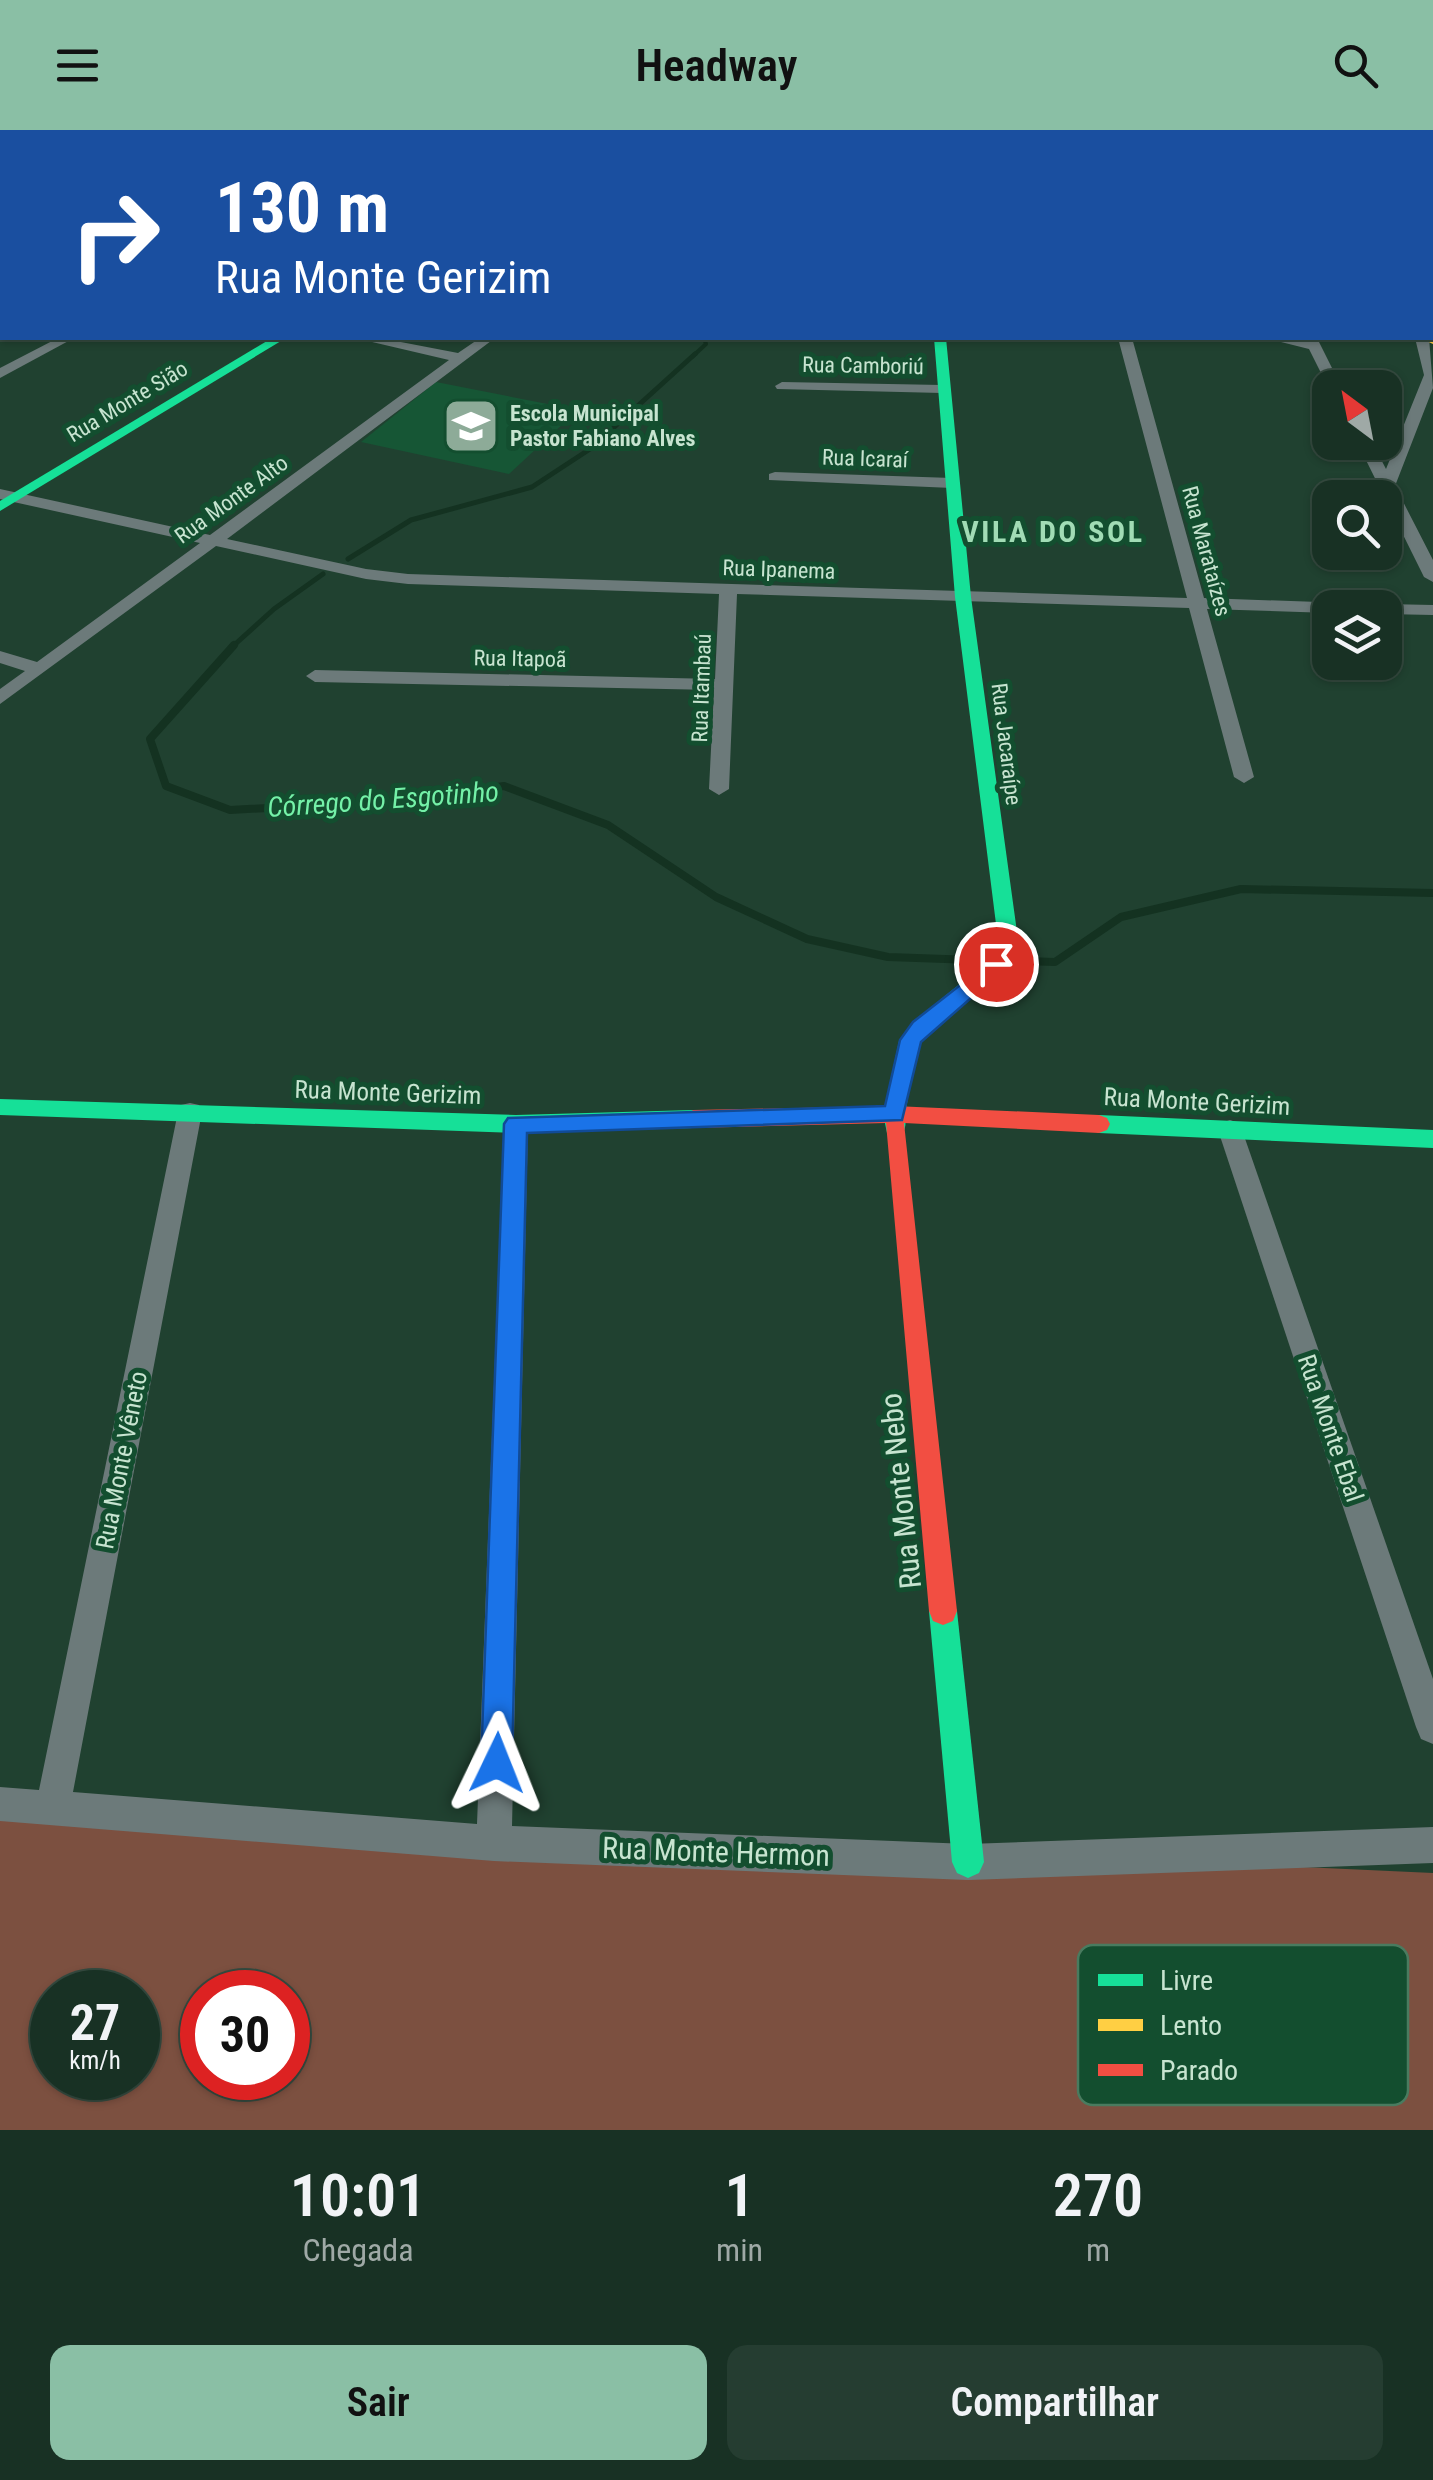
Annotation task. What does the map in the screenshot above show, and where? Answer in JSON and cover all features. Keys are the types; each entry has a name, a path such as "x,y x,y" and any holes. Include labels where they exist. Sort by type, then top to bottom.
{"street":[{"path":"1404,130 1433,130"},
{"path":"0,374 63,340"},
{"name":"Rua Monte Sião","path":"5,499 277,340"},
{"path":"372,340 460,358"},
{"name":"Rua Monte Alto","path":"0,698 485,340"},
{"name":"Rua Jacaraípe","path":"894,1114 910,1040 920,1027 996,964 1008,932 963,596 940,340"},
{"name":"Rua Marataízes","path":"1125,340 1244,777"},
{"path":"1389,480 1431,370 1424,340"},
{"path":"1312,342 1327,370"},
{"name":"Rua Camboriú","path":"782,386 942,389"},
{"name":"Rua Icaraí","path":"775,477 952,483"},
{"name":"Rua Ipanema","path":"5,499 366,574 408,579 1312,607"},
{"path":"1402,516 1433,577"},
{"name":"Rua Itambaú","path":"719,789 728,590"},
{"path":"1402,609 1433,610"},
{"path":"0,657 40,669"},
{"name":"Rua Itapoã","path":"315,676 724,684"},
{"name":"Rua Monte Gerizim","path":"0,1107 516,1124 894,1114 1433,1139"},
{"name":"Rua Monte Vêneto","path":"52,1808 190,1112"},
{"name":"Rua Monte Nebo","path":"894,1114 968,1862"},
{"path":"494,1843 516,1124"},
{"name":"Rua Monte Ebal","path":"1230,1130 1433,1727"},
{"name":"Rua Monte Hermon","path":"0,1804 494,1843 968,1862 1433,1845"}],"shaded area":[{"name":"Escola Municipal Pastor Fabiano Alves","path":"436,382 578,410 509,474 361,442"},
{"path":"0,1808 1433,1873 1433,2130 0,2130"}],"waterway":[{"name":"Córrego do Esgotinho","path":"692,357 706,344 705,340"},
{"name":"Córrego do Esgotinho","path":"348,559 411,520 532,487 590,449 695,354"},
{"name":"Córrego do Esgotinho","path":"233,646 274,609 323,574"},
{"name":"Córrego do Esgotinho","path":"233,646 150,739 166,786 230,810 413,800 504,786 608,825 716,897 807,939 888,957 974,960"},
{"name":"Córrego do Esgotinho","path":"1024,961 1055,962 1121,917 1241,889 1433,893"}],"traffic: fast":[{"path":"1404,130 1433,130"},
{"path":"0,507 277,340"},
{"path":"895,1127 894,1114 910,1041 920,1027 997,964 1007,932 963,597 940,340"},
{"path":"0,1107 516,1124 693,1119"},
{"path":"1099,1124 1433,1139"},
{"path":"943,1611 968,1862"}],"traffic: jam":[{"path":"693,1119 894,1114 1099,1124"},
{"path":"895,1127 943,1611"}],"place":[{"name":"Escola Municipal Pastor Fabiano Alves","path":"471,426"}],"district":[{"name":"VILA DO SOL","path":"1053,532"}],"route":[{"path":"497,1763 516,1124 894,1114 910,1040 920,1027 996,964"}]}
